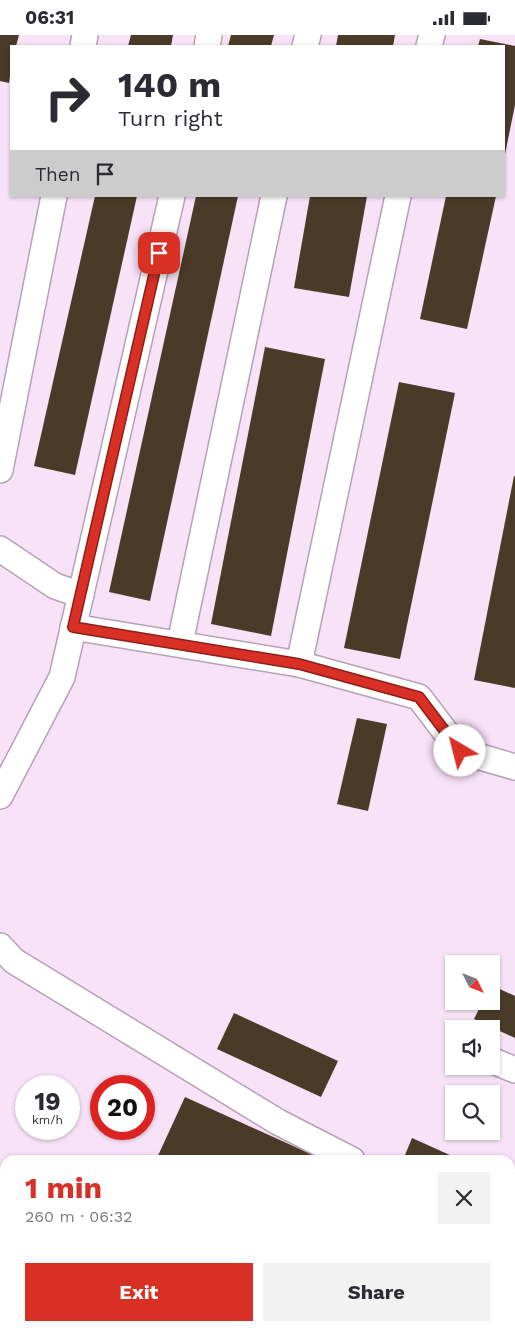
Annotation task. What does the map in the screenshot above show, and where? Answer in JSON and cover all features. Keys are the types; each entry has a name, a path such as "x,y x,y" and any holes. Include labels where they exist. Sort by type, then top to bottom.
{"lane":[{"path":"0,470 54,197"},
{"path":"0,796 62,677 172,197"},
{"path":"180,643 274,197"},
{"path":"299,664 398,197"},
{"path":"0,549 55,585 81,595"},
{"path":"73,627 299,664 419,697 460,751 515,767"},
{"path":"0,945 14,961 269,1117 342,1155"},
{"path":"500,1064 515,1070"}],"building":[{"path":"0,35 19,35 16,45 10,45 9,83 0,81"},
{"path":"131,35 173,35 171,45 128,45"},
{"path":"231,35 274,35 271,45 228,45"},
{"path":"338,35 395,35 393,45 336,45"},
{"path":"480,39 515,46 515,105 505,154 505,45 478,45"},
{"path":"95,197 137,197 75,475 34,466"},
{"path":"196,197 238,197 150,601 109,592"},
{"path":"310,197 367,197 349,297 294,288"},
{"path":"446,197 496,197 467,329 420,319"},
{"path":"265,347 325,359 271,636 211,624"},
{"path":"399,382 455,393 400,659 344,648"},
{"path":"515,476 515,688 474,680"},
{"path":"357,718 387,724 368,811 337,804"},
{"path":"500,989 515,996 515,1038 500,1031 500,1020 474,1019 478,1010 500,1010"},
{"path":"234,1013 338,1061 321,1097 217,1049"},
{"path":"185,1097 313,1155 158,1155"},
{"path":"412,1138 450,1155 405,1155"}],"route":[{"path":"159,253 73,627 299,664 419,697 460,751"}]}
